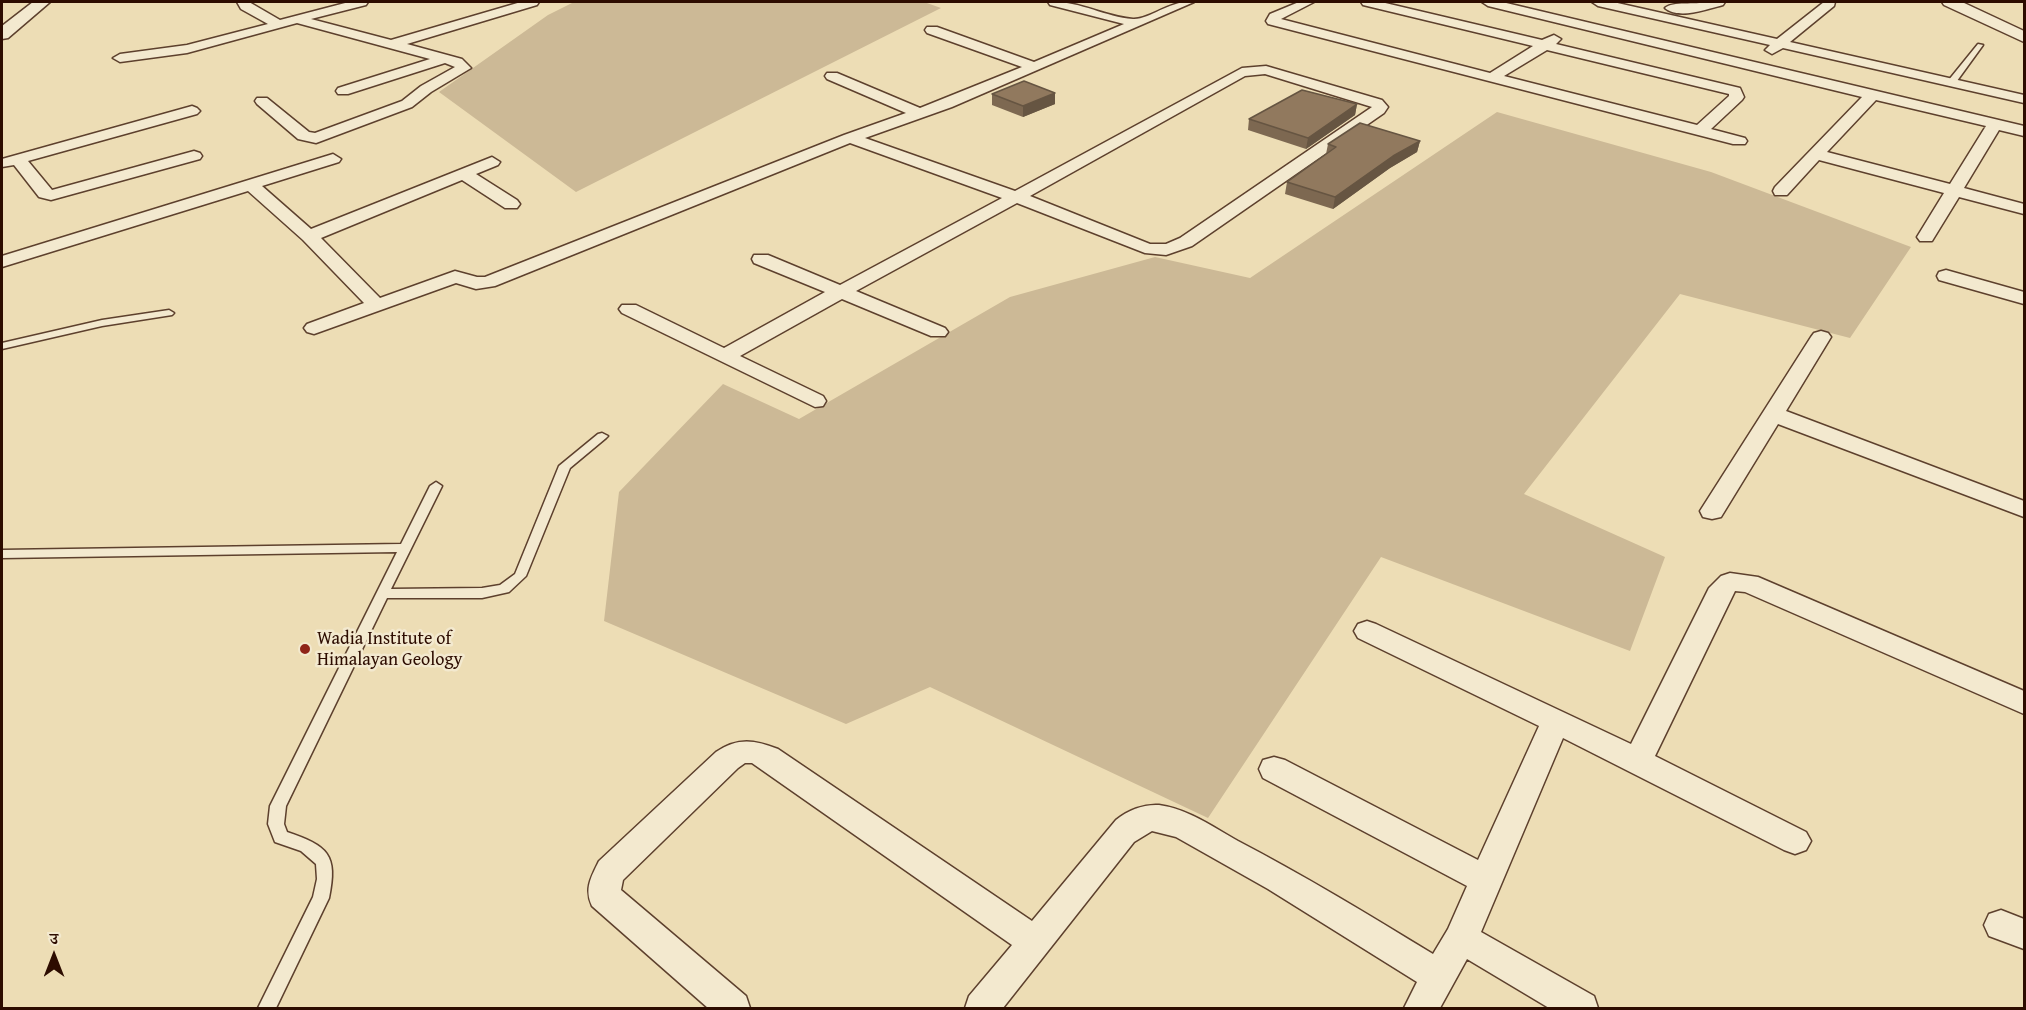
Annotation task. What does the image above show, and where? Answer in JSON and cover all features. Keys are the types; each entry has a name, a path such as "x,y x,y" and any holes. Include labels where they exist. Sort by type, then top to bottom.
{"street":[{"path":"2,19 23,2"},
{"path":"2,34 42,2"},
{"path":"243,2 279,25"},
{"path":"120,58 188,49 362,2"},
{"path":"393,44 533,2"},
{"path":"1054,2 1137,24"},
{"path":"314,328 454,277 476,283 488,282 850,138 920,114 1188,2"},
{"path":"1308,2 1275,17 1273,21 1739,141"},
{"path":"1367,2 1735,91 1737,97 1700,131"},
{"path":"1488,2 2025,131"},
{"path":"1598,2 2025,99"},
{"path":"1642,2 1680,9 1695,9 1719,2"},
{"path":"1950,2 2025,37"},
{"path":"1755,66 1830,3"},
{"path":"262,100 304,136 316,138 407,104 426,89 464,68 457,62 297,19"},
{"path":"1493,77 1579,23"},
{"path":"932,30 1034,67"},
{"path":"343,91 444,59"},
{"path":"724,356 837,292 1016,197 1248,71 1266,70 1377,103 1380,107 1379,110 1175,248 1161,251 1145,248 1016,197 850,138"},
{"path":"832,76 920,114"},
{"path":"1781,191 1873,94"},
{"path":"9,161 192,111"},
{"path":"1926,237 1995,124"},
{"path":"1816,154 2025,209"},
{"path":"9,161 45,193 51,195 194,156"},
{"path":"2,262 333,159"},
{"path":"309,236 492,162"},
{"path":"464,174 511,204"},
{"path":"252,186 309,236 376,305"},
{"path":"761,259 938,332"},
{"path":"1946,276 2025,298"},
{"path":"629,309 815,401"},
{"path":"1712,511 1821,337"},
{"path":"1773,414 2025,509"},
{"path":"1638,761 1722,588 1730,582 1749,584 2025,703"},
{"path":"1367,631 1556,720 1795,841"},
{"path":"1421,1008 1461,939 1556,720"},
{"path":"733,1008 604,896 605,883 610,871 727,760 737,752 747,749 768,757 1035,942"},
{"path":"1274,769 1486,880"},
{"path":"982,1008 1123,833 1135,821 1149,817 1178,824 1243,858 1438,976"},
{"path":"1461,939 1581,1008"}],"lane":[{"path":"1951,83 1980,45"},
{"path":"2,346 102,323 169,313"},
{"path":"382,594 482,593 504,589 520,576 565,466 603,436"},
{"path":"267,1008 321,898 325,879 324,861 307,846 281,837 276,824 278,806 436,486"},
{"path":"2,554 406,548"}],"shaded area":[{"path":"574,2 924,2 941,8 576,192 439,92 548,15"},
{"path":"1497,112 1711,172 1911,247 1850,338 1680,294 1524,494 1665,557 1630,651 1381,557 1208,818 930,687 846,724 604,621 619,492 723,384 799,419 1010,297 1155,257 1250,278"}],"building":[{"path":"1024,81 1055,93 1023,106 992,94"},
{"path":"1302,90 1357,104 1308,138 1249,119"},
{"path":"1360,123 1420,141 1393,156 1335,197 1287,182 1336,147 1328,144"}],"place":[{"name":"Wadia Institute of Himalayan Geology","path":"305,649"}]}
